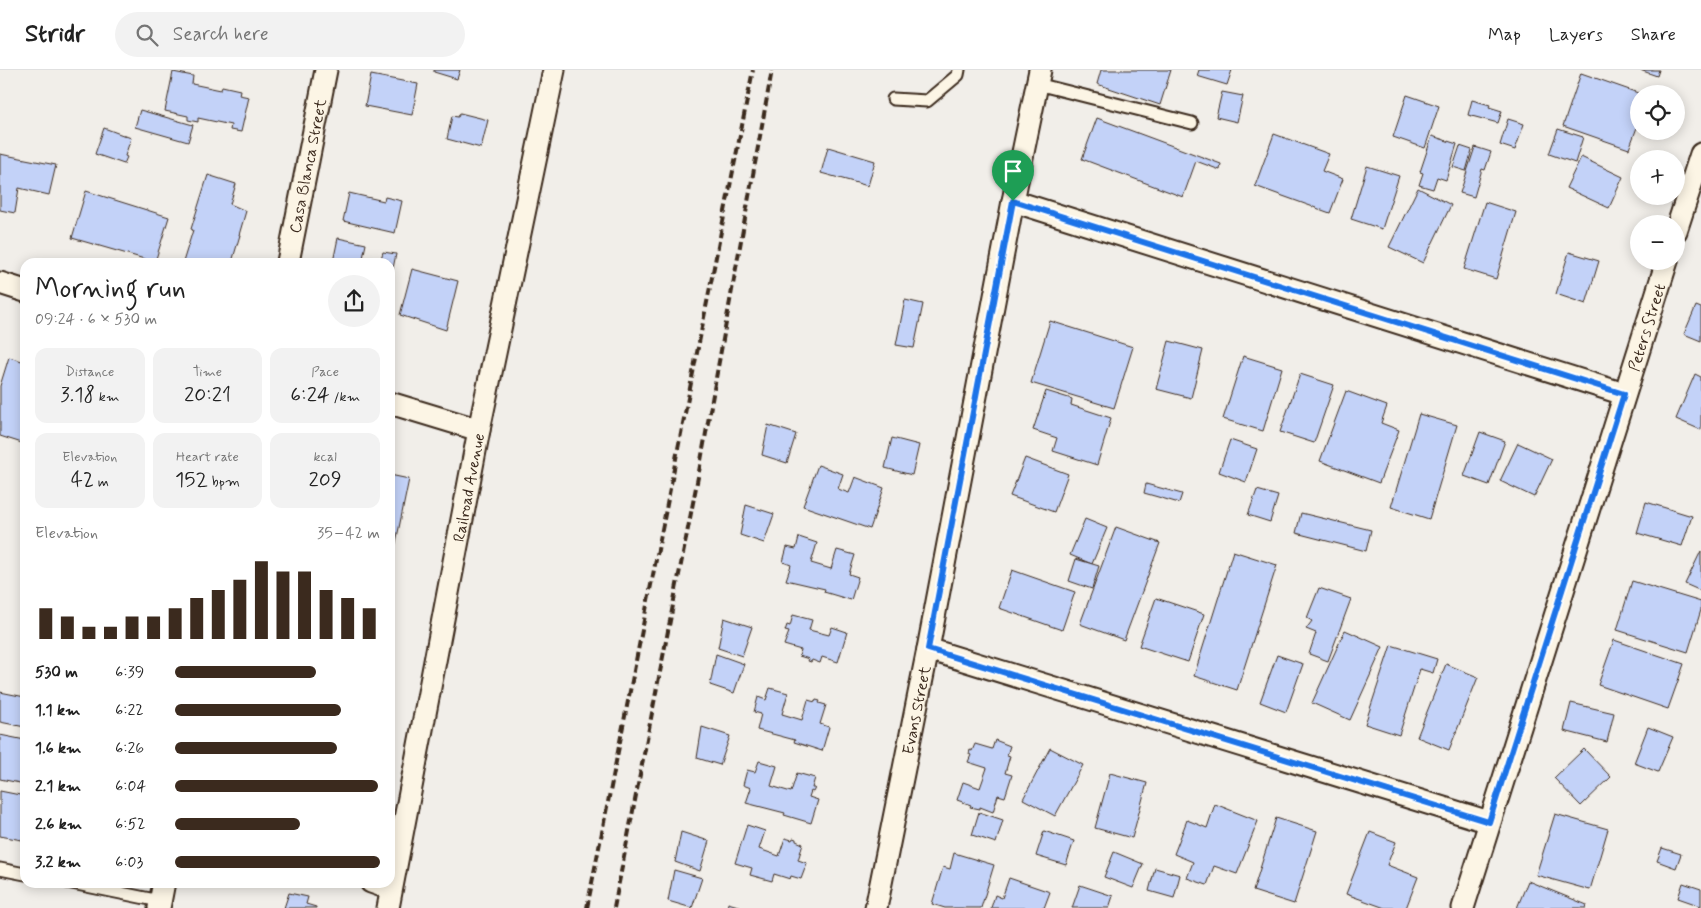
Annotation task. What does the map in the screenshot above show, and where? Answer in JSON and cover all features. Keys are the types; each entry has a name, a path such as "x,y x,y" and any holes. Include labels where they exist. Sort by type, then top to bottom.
{"street":[{"name":"Casa Blanca Street","path":"289,258 326,70"},
{"name":"Railroad Avenue","path":"395,835 554,70"},
{"name":"Evans Street","path":"876,908 928,649 1013,201 1039,77"},
{"path":"1681,215 1701,154"},
{"path":"1013,201 1624,394"},
{"name":"Peters Street","path":"1462,908 1664,270"},
{"path":"0,283 20,289"},
{"path":"395,405 479,430"},
{"path":"928,649 1489,822"}],"lane":[{"path":"893,99 927,101 958,75 959,70"},
{"path":"1039,77 1192,123"},
{"path":"0,869 20,873"},
{"path":"105,888 161,897"}],"building":[{"path":"434,70 460,70 457,79 434,72"},
{"path":"1101,70 1171,70 1160,105 1097,84"},
{"path":"1199,70 1232,70 1227,85 1197,76"},
{"path":"1640,70 1659,70 1657,76"},
{"path":"173,72 193,76 192,84 221,90 222,86 240,90 239,95 249,97 241,132 230,130 231,125 198,118 198,122 188,120 188,116 165,111"},
{"path":"1581,73 1630,90 1630,140 1632,140 1629,149 1563,126"},
{"path":"371,75 418,84 412,115 365,106"},
{"path":"1222,92 1243,96 1237,122 1216,117"},
{"path":"1407,95 1439,106 1425,148 1393,137"},
{"path":"1472,100 1490,105 1489,107 1502,111 1498,123 1468,115"},
{"path":"140,110 193,125 188,142 135,127"},
{"path":"460,113 488,120 481,148 447,139 452,116 458,117"},
{"path":"1097,118 1221,164 1220,170 1196,161 1183,197 1082,159"},
{"path":"1508,119 1524,124 1515,150 1500,145"},
{"path":"104,128 131,138 124,164 95,154"},
{"path":"1558,129 1583,137 1575,163 1549,154"},
{"path":"1274,134 1329,154 1322,171 1343,179 1330,213 1255,186"},
{"path":"1432,136 1457,144 1446,180 1437,177 1433,189 1419,185 1423,173 1420,172"},
{"path":"1460,146 1472,150 1466,171 1453,167"},
{"path":"828,147 875,161 868,186 821,173"},
{"path":"1475,147 1491,152 1485,170 1482,169 1474,197 1460,193"},
{"path":"0,154 56,165 49,195 19,188 15,213 0,210"},
{"path":"1581,157 1623,177 1609,208 1566,188"},
{"path":"1367,166 1399,176 1382,229 1351,219"},
{"path":"208,175 236,184 230,204 246,211 233,258 184,258 193,230 191,229"},
{"path":"1418,188 1451,205 1423,263 1389,247"},
{"path":"86,191 169,217 156,258 141,258 72,238"},
{"path":"349,193 384,201 385,197 402,201 395,233 343,221"},
{"path":"1485,202 1516,212 1496,279 1464,269"},
{"path":"338,238 366,244 363,258 334,258"},
{"path":"383,252 396,254 395,259 381,258"},
{"path":"1569,252 1599,261 1586,304 1556,294"},
{"path":"412,269 458,281 446,330 400,315"},
{"path":"905,300 923,304 914,348 896,345"},
{"path":"1696,306 1701,308 1701,341 1684,334"},
{"path":"1050,321 1133,347 1114,408 1031,383"},
{"path":"1169,341 1203,350 1191,398 1156,389"},
{"path":"1243,356 1282,368 1263,431 1223,419"},
{"path":"9,357 20,360 20,442 0,436 0,386"},
{"path":"1300,374 1334,385 1314,443 1280,432"},
{"path":"1695,374 1701,377 1701,430 1676,419"},
{"path":"1046,391 1072,399 1071,405 1111,418 1097,465 1053,451 1057,438 1033,430"},
{"path":"1346,391 1387,406 1381,423 1399,430 1379,483 1320,461"},
{"path":"1419,414 1457,425 1429,519 1391,507"},
{"path":"768,425 796,434 787,463 762,455"},
{"path":"1480,432 1505,441 1489,485 1464,476"},
{"path":"892,438 919,445 912,475 885,468"},
{"path":"1230,440 1257,449 1246,482 1219,472"},
{"path":"1518,443 1552,459 1534,497 1500,481"},
{"path":"1025,458 1068,474 1054,512 1010,496"},
{"path":"818,465 843,474 838,489 849,493 855,477 884,488 870,529 803,506"},
{"path":"395,476 409,479 395,547"},
{"path":"1146,484 1182,494 1179,503 1144,493"},
{"path":"1257,490 1278,496 1270,522 1248,515"},
{"path":"1646,502 1692,516 1682,546 1637,533"},
{"path":"746,505 774,514 764,543 740,535"},
{"path":"1301,513 1371,530 1366,551 1296,533"},
{"path":"1085,519 1107,528 1092,564 1070,555"},
{"path":"1116,527 1160,543 1124,640 1080,624"},
{"path":"799,537 817,543 811,563 831,569 837,550 855,555 849,574 858,577 851,600 824,592 825,589 786,580 791,565 783,562 787,547 796,549"},
{"path":"1233,551 1277,565 1237,690 1194,676"},
{"path":"1701,551 1701,591 1685,584"},
{"path":"1076,559 1099,566 1092,589 1069,581"},
{"path":"1012,570 1075,592 1062,630 999,608"},
{"path":"1632,581 1701,602 1701,610 1688,652 1617,630"},
{"path":"1319,588 1351,599 1328,661 1309,654 1316,633 1306,629 1312,621 1307,618"},
{"path":"1156,598 1204,614 1188,662 1139,646"},
{"path":"793,615 812,620 809,630 829,635 832,627 847,632 838,662 822,657 820,663 812,660 811,662 808,661 809,659 799,656 801,650 784,645 789,632 785,631 787,625 790,626"},
{"path":"724,618 752,627 742,656 718,648"},
{"path":"1345,630 1383,647 1350,720 1312,703"},
{"path":"1614,640 1684,664 1668,709 1598,685"},
{"path":"1391,645 1437,659 1433,673 1420,669 1399,735 1365,724"},
{"path":"716,654 744,664 734,693 710,685"},
{"path":"1277,655 1303,664 1286,712 1260,702"},
{"path":"1446,664 1478,677 1449,750 1417,737"},
{"path":"770,688 788,693 782,714 802,720 808,700 820,701 819,703 826,705 820,724 829,727 822,751 794,742 795,740 757,730 761,714 754,712 758,697 766,700"},
{"path":"0,692 20,696 20,726 0,722"},
{"path":"1571,703 1614,713 1607,742 1564,731"},
{"path":"702,727 730,736 720,765 697,758"},
{"path":"1648,727 1673,737 1658,772 1634,763"},
{"path":"0,735 20,739 20,783 0,779"},
{"path":"995,740 1010,746 1007,755 1010,756 1005,773 1012,775 1005,797 998,795 993,812 980,807 980,809 970,807 971,805 957,800 963,782 980,788 987,768 968,762 971,755 969,754 970,750 972,751 975,744 992,749"},
{"path":"1050,748 1083,765 1055,816 1023,799"},
{"path":"1584,749 1611,777 1581,806 1554,778"},
{"path":"759,761 777,766 771,786 791,792 797,773 815,778 812,788 815,788 813,792 811,791 809,797 818,800 811,823 784,815 785,813 746,803 751,788 743,785 747,770 755,772"},
{"path":"1110,773 1147,783 1132,838 1095,828"},
{"path":"0,791 20,795 20,840 0,836"},
{"path":"1215,804 1258,821 1237,874 1214,866 1207,885 1187,878 1193,862 1174,854 1187,820 1207,828"},
{"path":"979,812 1003,820 996,843 972,835"},
{"path":"1555,814 1608,829 1590,890 1536,875"},
{"path":"1276,818 1317,831 1294,904 1253,891"},
{"path":"747,825 765,831 759,849 779,856 785,838 796,839 796,841 803,844 798,860 807,863 801,879 791,876 790,879 774,874 772,881 750,875 752,868 735,863"},
{"path":"1044,831 1074,841 1066,865 1036,856"},
{"path":"681,832 709,841 700,871 675,862"},
{"path":"1370,832 1396,842 1387,865 1418,877 1406,908 1385,908 1346,894"},
{"path":"1662,848 1681,854 1676,868 1657,861"},
{"path":"1114,852 1143,864 1133,888 1104,877"},
{"path":"954,853 994,865 981,908 945,908 932,904 943,867 950,869"},
{"path":"1155,868 1180,875 1174,898 1149,891"},
{"path":"674,870 702,878 692,908 668,901"},
{"path":"1009,878 1050,892 1044,908 991,908 995,895 1002,898"},
{"path":"1528,881 1587,905 1586,908 1517,908"},
{"path":"1683,883 1701,889 1701,906 1678,898"},
{"path":"1080,885 1113,896 1109,908 1072,908"},
{"path":"289,893 308,897 306,904 316,908 284,908"},
{"path":"728,903 745,908 727,908"}],"railway":[{"path":"587,908 753,70"},
{"path":"614,908 698,477 772,70"}],"route":[{"path":"1013,201 1624,394 1489,822 928,649 1013,201"}]}
